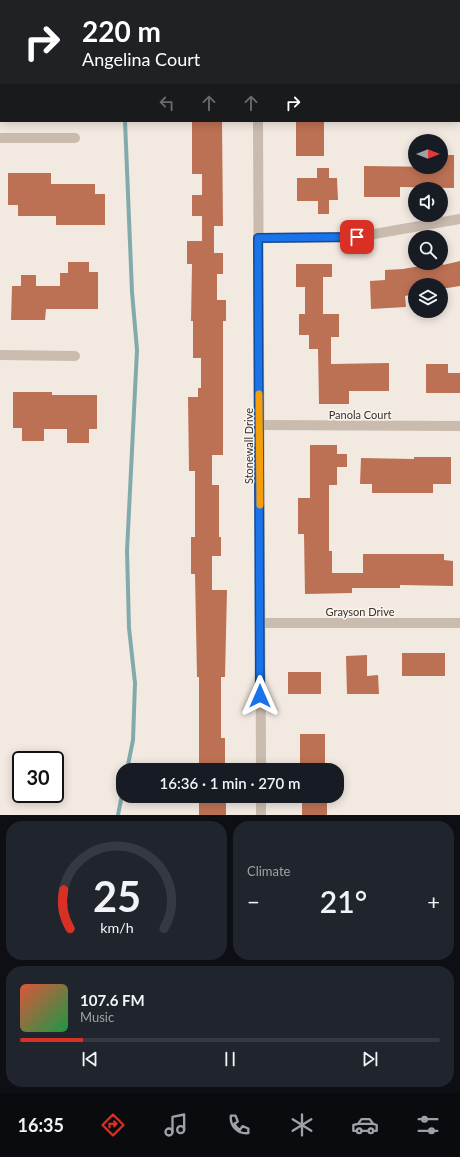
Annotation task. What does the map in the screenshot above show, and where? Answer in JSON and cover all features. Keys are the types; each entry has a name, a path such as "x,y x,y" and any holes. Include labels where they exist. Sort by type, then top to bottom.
{"street":[{"name":"Stonewall Drive","path":"258,122 261,763"},
{"path":"0,138 75,138"},
{"path":"258,238 357,237 460,219"},
{"path":"0,355 75,356"},
{"name":"Panola Court","path":"260,425 460,426"},
{"name":"Grayson Drive","path":"260,623 460,624"},
{"path":"261,803 261,815"}],"building":[{"path":"192,122 222,122 223,226 214,226 214,253 223,253 223,274 217,274 217,300 226,300 226,321 223,321 223,455 212,455 212,485 219,485 219,537 221,537 221,556 212,556 212,590 227,590 225,677 221,677 221,738 225,738 225,763 199,763 199,677 197,677 195,574 191,574 191,537 195,537 195,471 189,471 188,397 198,397 198,388 201,388 201,358 193,358 193,321 191,321 192,264 187,264 187,241 202,241 202,216 192,216 192,195 202,195 202,174 192,174"},
{"path":"296,122 324,122 324,156 296,156"},
{"path":"448,155 454,155 454,188 448,188 448,182 408,182 408,187 400,187 400,197 364,197 364,166 408,167 408,174 448,174"},
{"path":"317,168 329,168 329,178 337,178 338,200 329,200 329,214 318,214 318,201 297,201 297,178 317,178"},
{"path":"8,173 51,173 51,184 95,184 95,194 105,194 105,225 56,225 56,216 18,216 18,205 8,205"},
{"path":"460,261 460,286 448,288 448,278 408,278 408,295 405,296 406,307 371,309 370,281 385,280 385,270 408,268 408,270 448,270 448,264"},
{"path":"68,262 89,262 89,272 98,272 98,309 46,309 45,320 11,320 12,286 21,286 21,275 36,275 36,286 60,286 60,273 68,273"},
{"path":"296,264 332,264 332,277 323,277 323,314 339,314 339,337 331,337 331,364 389,363 389,391 349,391 349,404 319,404 318,349 309,349 309,335 299,335 299,314 305,314 305,287 296,287"},
{"path":"426,364 448,364 448,373 460,373 460,393 426,393"},
{"path":"13,392 52,392 52,395 97,395 97,429 89,429 89,443 67,443 67,429 44,429 44,441 22,441 22,428 13,428"},
{"path":"310,445 337,445 337,454 347,454 347,467 337,467 337,485 329,485 329,551 332,551 332,573 363,573 363,554 444,554 444,560 453,561 453,586 400,585 400,588 352,588 352,593 305,594 304,534 298,534 298,498 310,498"},
{"path":"414,457 451,457 451,484 433,484 433,493 372,493 372,484 360,484 361,458 414,459"},
{"path":"402,653 445,653 445,676 402,676"},
{"path":"367,655 367,676 378,675 379,694 347,694 346,656"},
{"path":"288,672 321,672 321,694 288,694"},
{"path":"300,734 325,734 325,763 300,763"},
{"path":"199,803 226,803 226,815 199,815"},
{"path":"302,803 327,803 327,815 302,815"}],"waterway":[{"path":"125,122 132,292 137,350 127,551 129,628 135,683 133,740 128,763"},
{"path":"118,815 120,803"}],"slow traffic":[{"path":"259,394 260,505"}],"route":[{"path":"260,696 258,238 357,237"}]}
